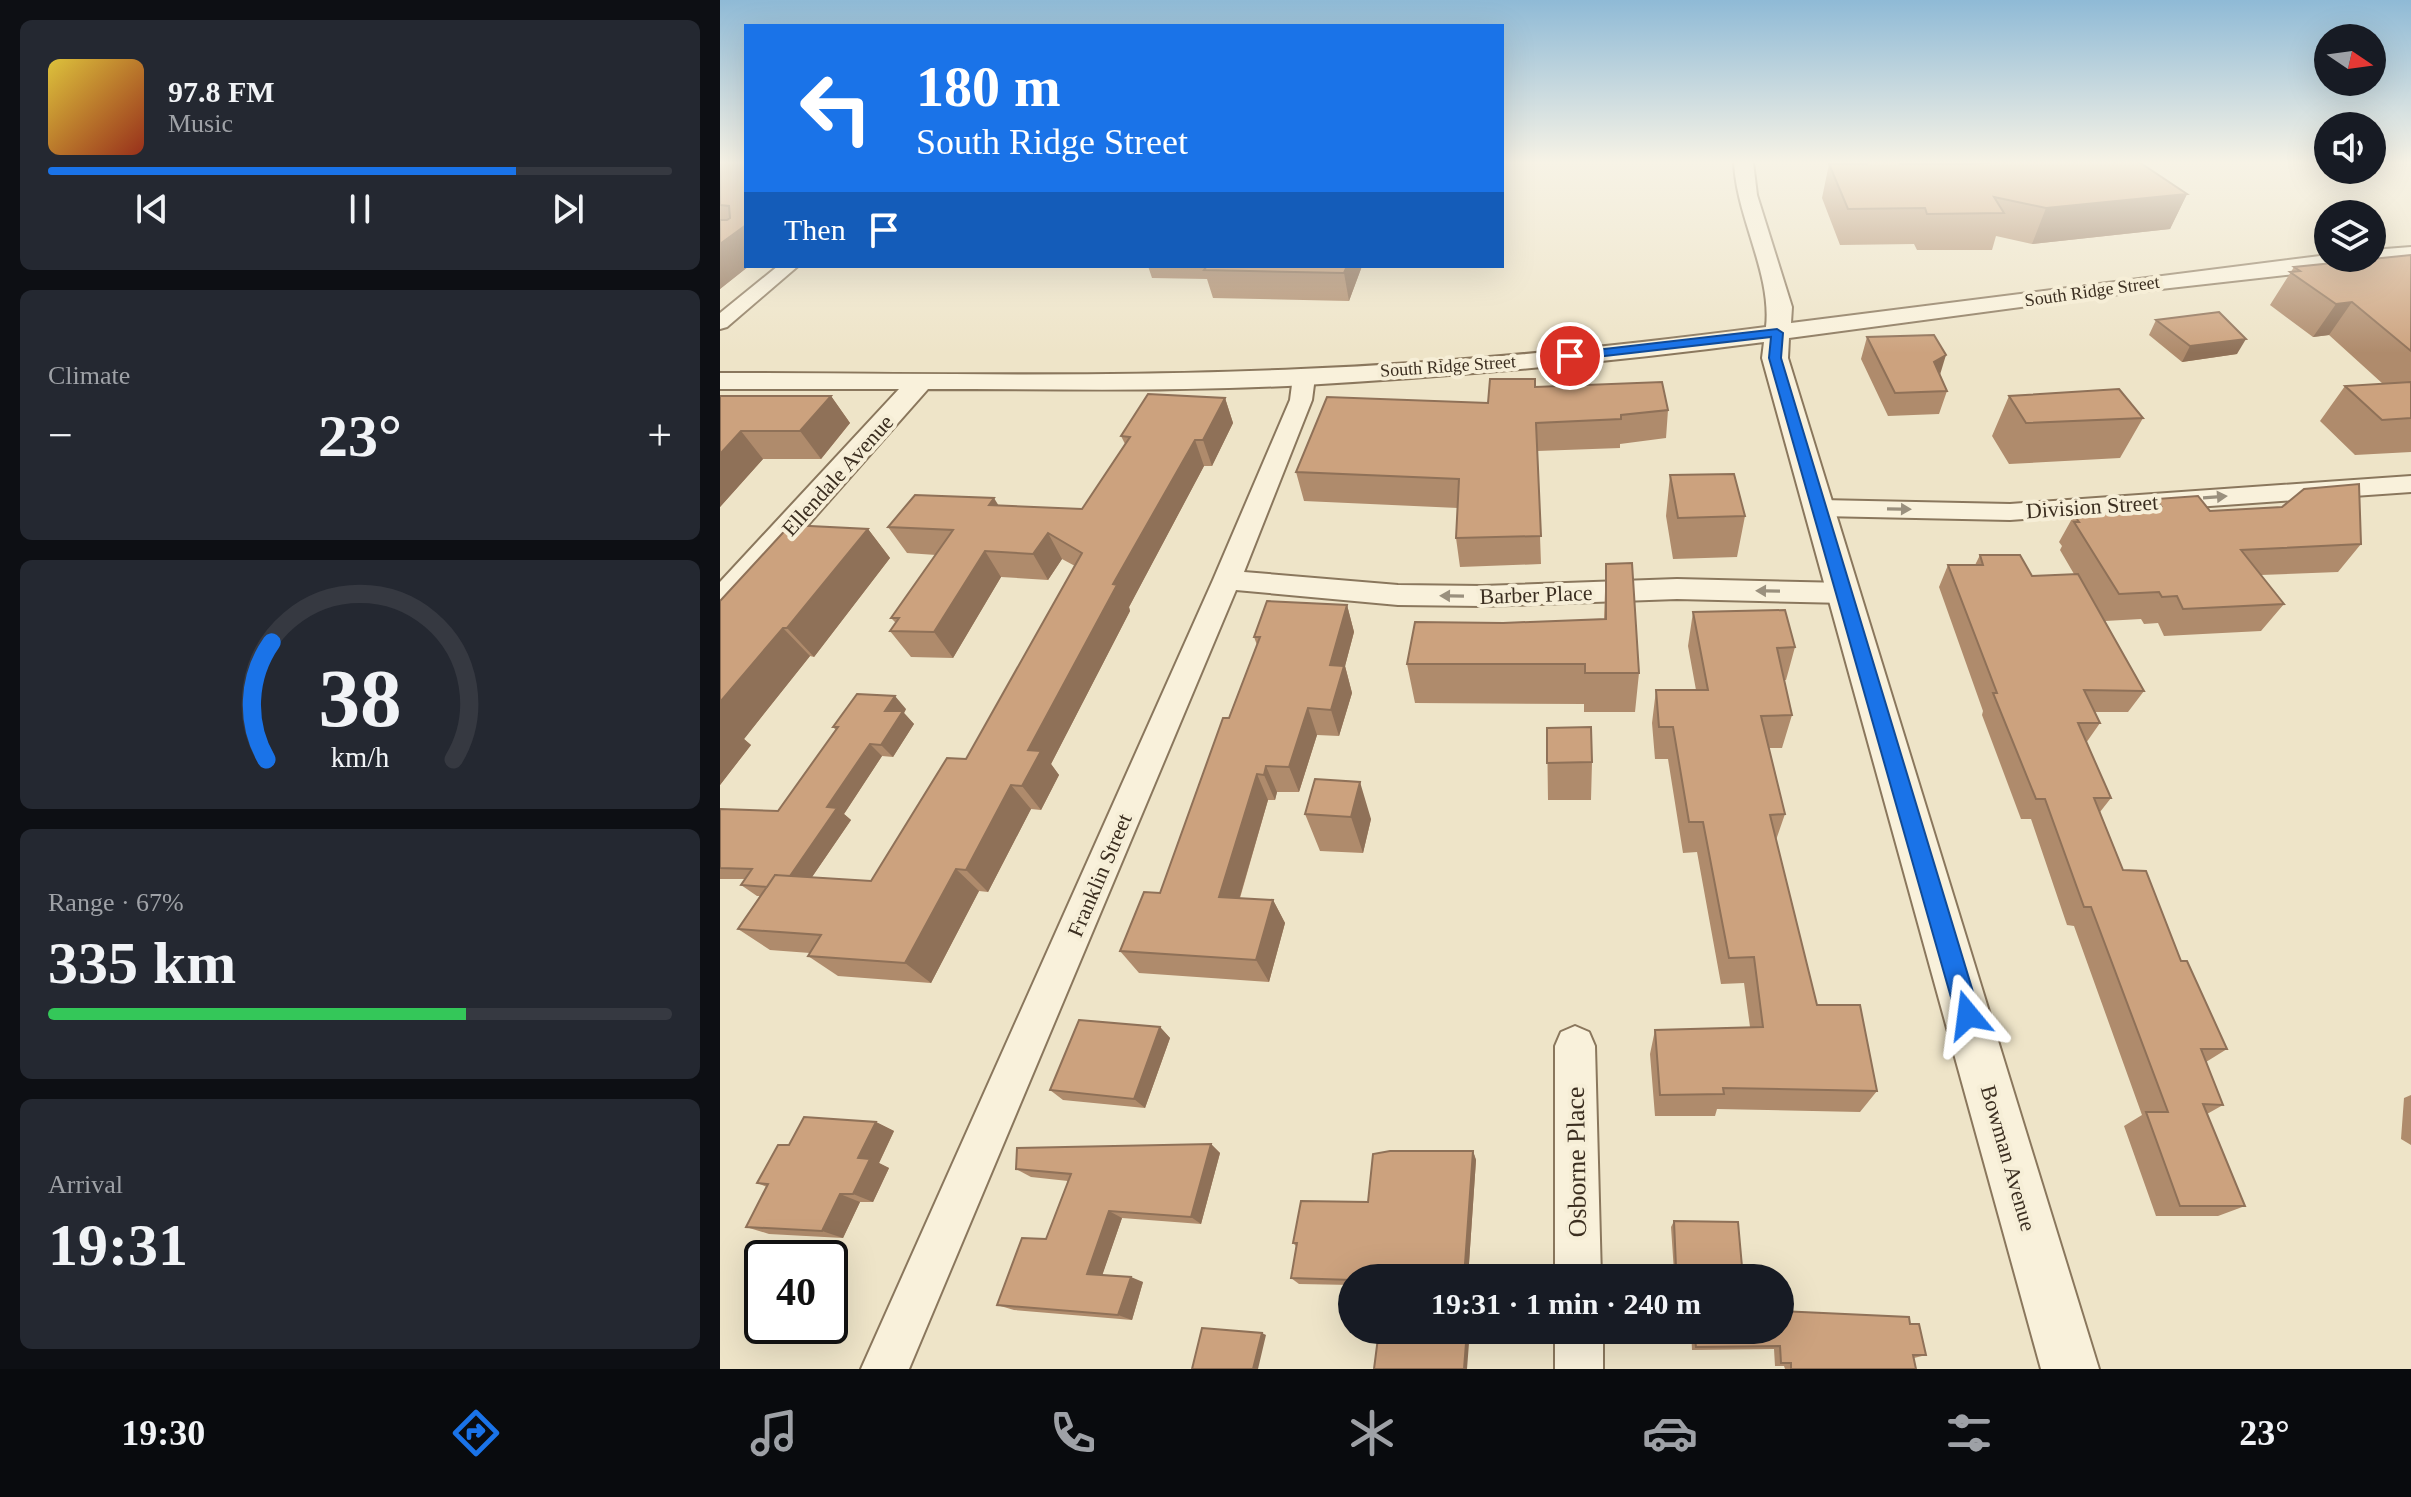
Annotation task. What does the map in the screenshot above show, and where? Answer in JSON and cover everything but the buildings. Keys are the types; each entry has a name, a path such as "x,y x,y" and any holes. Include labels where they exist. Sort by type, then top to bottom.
{"street":[{"name":"Bowman Avenue","path":"1756,226 1780,307 1775,358 2070,1369"},
{"path":"2386,256 2411,254"},
{"name":"South Ridge Street","path":"720,381 1304,377 1570,356 1777,333 2314,264"},
{"path":"720,323 787,268"},
{"name":"Franklin Street","path":"885,1369 1227,580 1301,400 1304,377"},
{"name":"Ellendale Avenue","path":"720,603 921,381"},
{"name":"Division Street","path":"1821,508 2010,512 2411,484"},
{"name":"Barber Place","path":"1227,580 1398,595 1482,596 1677,589 1846,593"},
{"name":"Osborne Place","path":"1575,1046 1578,1264"},
{"path":"1579,1344 1579,1369"}],"route":[{"path":"1570,356 1777,333 1775,358 1968,1015"}]}
